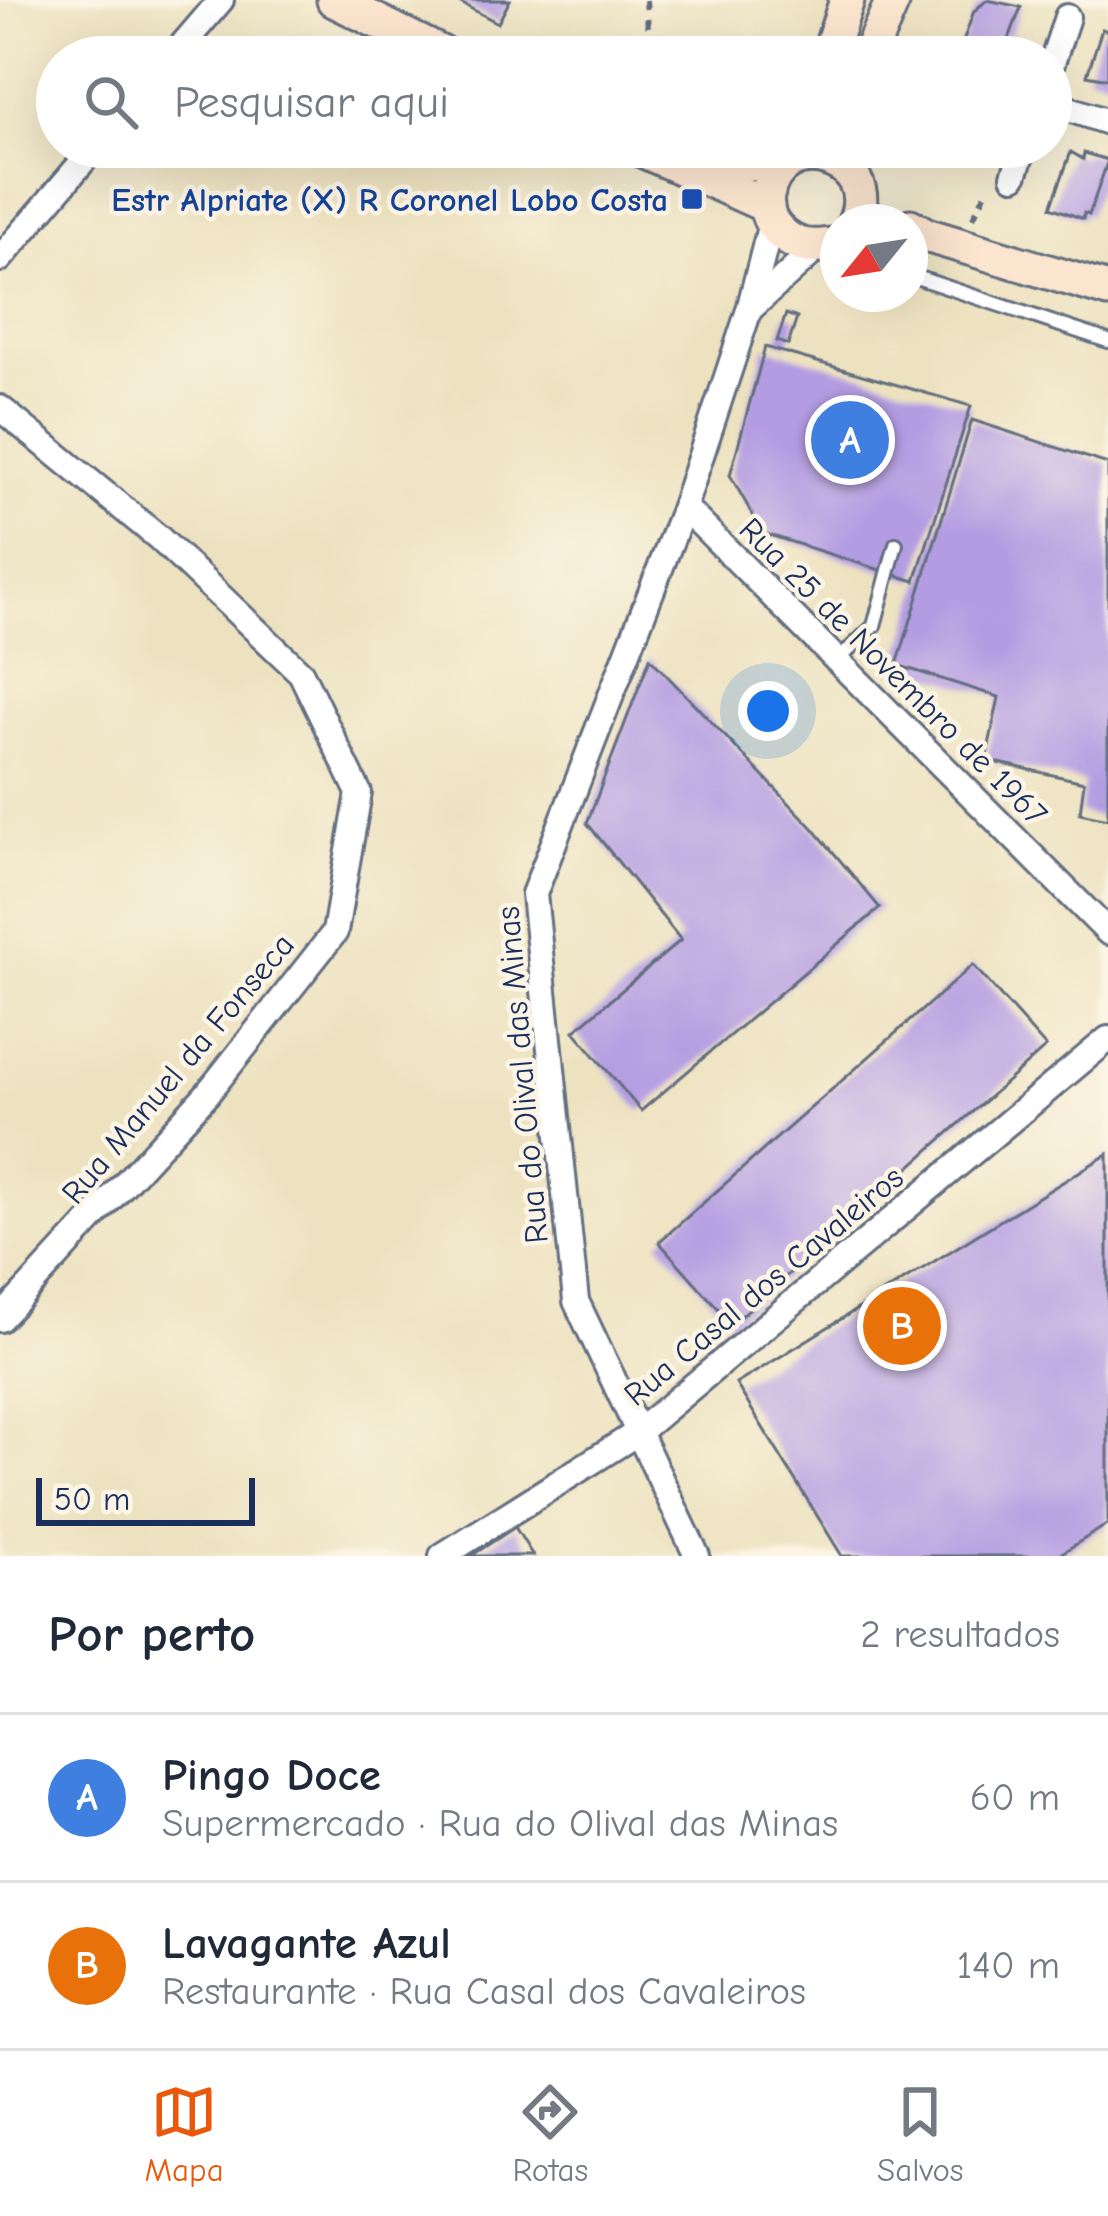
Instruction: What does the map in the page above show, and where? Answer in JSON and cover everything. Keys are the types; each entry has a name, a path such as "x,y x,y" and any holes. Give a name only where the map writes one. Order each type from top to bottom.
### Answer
{"street":[{"path":"190,36 220,0"},
{"path":"835,36 847,0"},
{"path":"877,36 893,0"},
{"path":"354,5 411,36"},
{"path":"1061,36 1067,17"},
{"path":"1072,110 1108,122"},
{"path":"0,259 77,168"},
{"path":"678,168 769,214 790,243 820,226"},
{"path":"769,214 768,191 786,168"},
{"path":"834,168 840,204"},
{"path":"1014,176 1017,168"},
{"name":"Rua do Olival das Minas","path":"697,1556 576,1301 534,894 684,507 749,310 769,214"},
{"path":"928,235 1108,290"},
{"name":"Rua do Olival das Minas","path":"749,310 820,236"},
{"name":"Rua Manuel da Fonseca","path":"0,408 159,538 301,673 359,794 335,932 207,1094 0,1319"},
{"name":"Rua 25 de Novembro de 1967","path":"684,507 1108,932"},
{"name":"Rua Casal dos Cavaleiros","path":"442,1556 637,1433 1108,1039"}],"lane":[{"path":"928,281 1108,340"},
{"path":"837,661 874,626 896,544"}],"path":[{"path":"646,0 649,36"},
{"path":"960,246 989,185 1014,176"}],"building":[{"path":"455,0 510,0 498,23"},
{"path":"987,0 1021,7 1010,36 965,36 974,11"},
{"path":"1102,29 1108,31 1108,79 1087,75"},
{"path":"1072,153 1083,159 1084,153 1108,160 1089,215 1084,213 1083,219 1051,207 1065,168 1072,168"},
{"path":"786,314 797,318 788,345 777,341"},
{"path":"765,347 971,406 915,581 763,533 730,475"},
{"path":"972,420 1108,464 1108,819 1080,813 1084,782 986,760 999,697 897,665"},
{"path":"650,658 813,828 880,908 641,1111 574,1031 681,940 587,823"},
{"path":"973,965 1046,1047 732,1324 659,1242"},
{"path":"1108,1154 1108,1524 1057,1556 842,1556 736,1384"},
{"path":"515,1527 533,1556 471,1556"}],"place":[{"name":"Estr Alpriate (X) R Coronel Lobo Costa","path":"692,199"},
{"name":"Pingo Doce","path":"850,440"},
{"name":"Lavagante Azul","path":"902,1326"}]}
